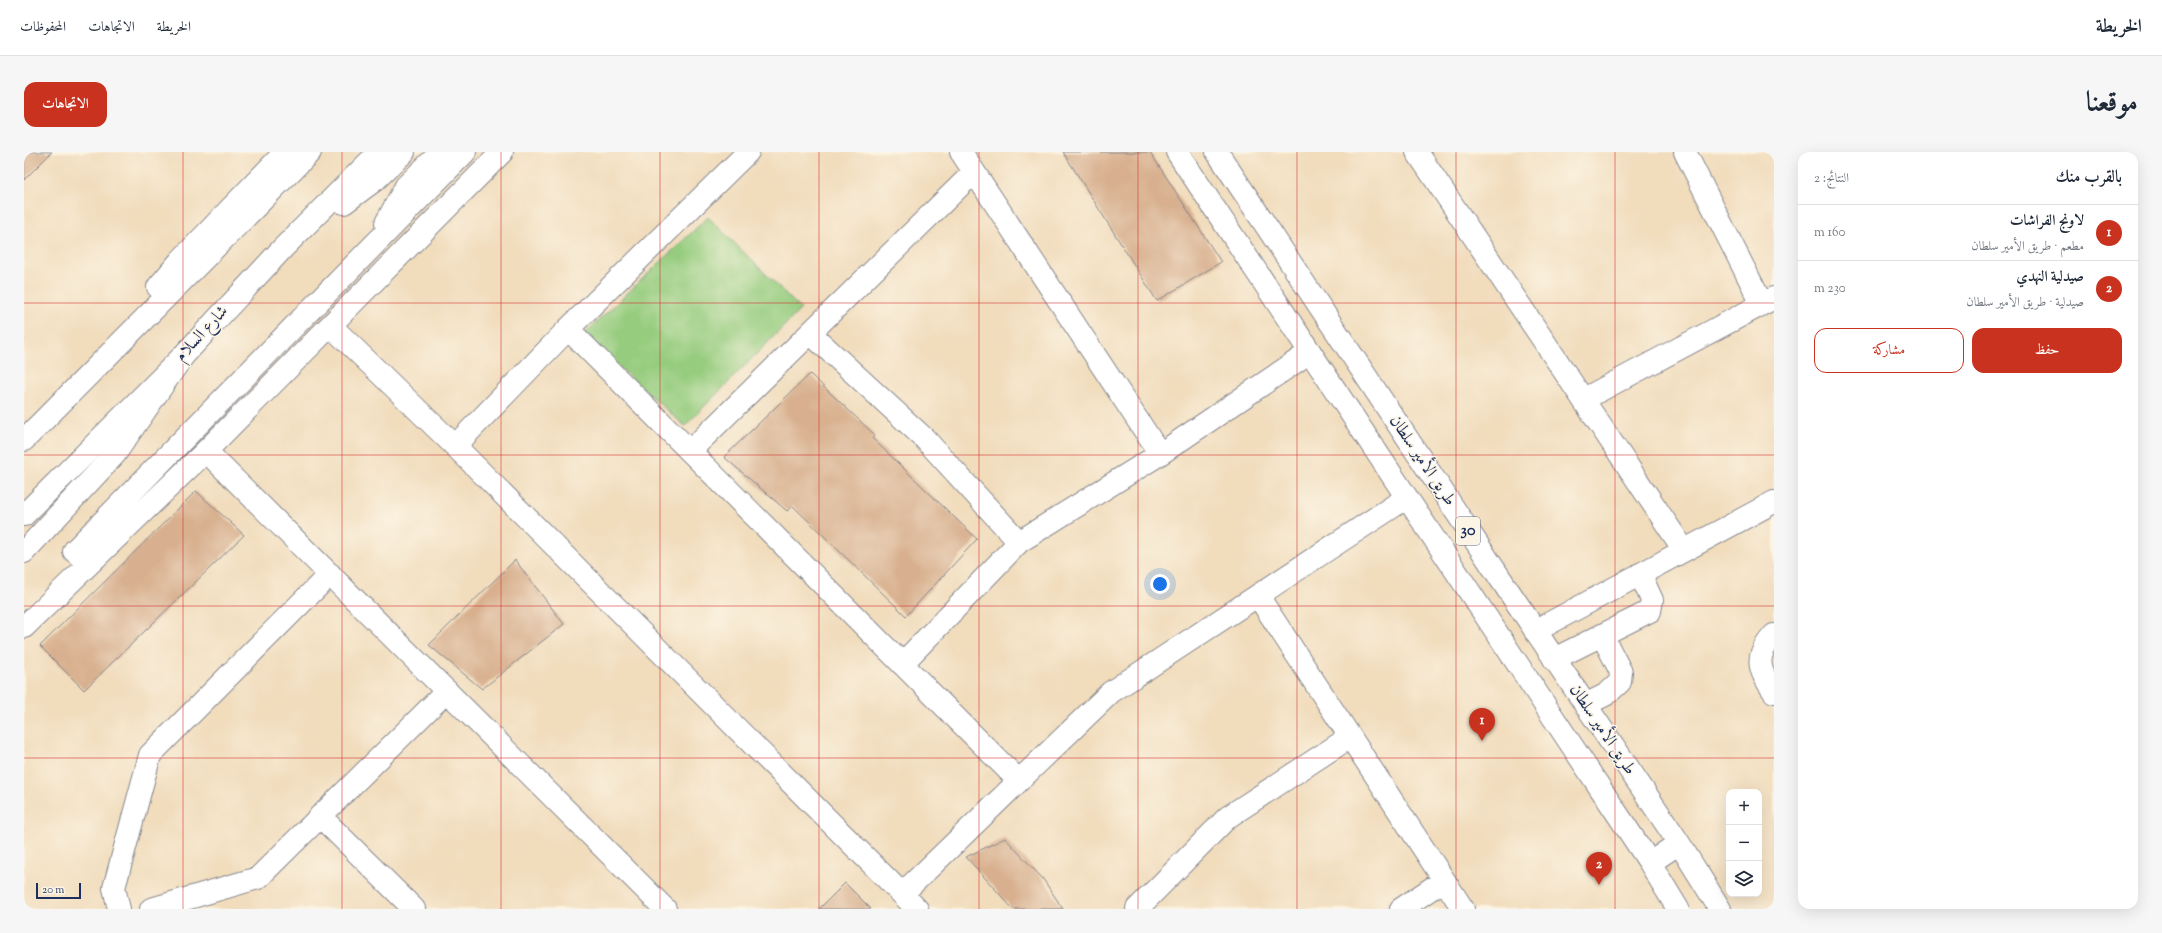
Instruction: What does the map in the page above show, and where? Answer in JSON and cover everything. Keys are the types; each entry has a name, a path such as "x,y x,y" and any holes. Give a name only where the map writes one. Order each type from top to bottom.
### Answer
{"main road":[{"path":"78,385 180,261 285,152"},
{"path":"24,440 310,152"},
{"name":"شارع السلام","path":"24,515 183,356 282,249 379,152"},
{"path":"282,249 376,180 404,152"},
{"path":"374,245 406,186 441,152"},
{"path":"89,564 74,551 465,152"},
{"path":"24,627 206,451 502,152"},
{"path":"455,446 568,330 748,152"},
{"path":"961,152 1160,454"},
{"name":"طريق الأمير سلطان","path":"1177,152 1650,863 1678,909"},
{"name":"طريق الأمير سلطان","path":"1217,152 1535,631 1679,843 1720,909"},
{"path":"1417,152 1684,550"},
{"path":"1584,399 1768,301 1685,152"},
{"path":"690,451 974,172"},
{"path":"331,326 455,446 918,909"},
{"path":"568,330 1019,780"},
{"path":"810,333 924,438 1019,542"},
{"path":"902,664 1019,542 1160,454 1310,352"},
{"path":"24,552 115,454 183,356"},
{"path":"206,451 665,909"},
{"path":"902,894 1111,692 1406,498"},
{"path":"1535,631 1774,502"},
{"path":"119,909 114,888 150,755 330,574"},
{"path":"1554,659 1650,611 1652,600 1640,574"},
{"path":"1258,596 1463,909"},
{"path":"1585,705 1607,694 1620,682 1621,672 1602,634"},
{"path":"1774,635 1761,653 1760,664 1764,677 1774,692"},
{"path":"151,909 258,878 447,691"},
{"path":"1137,909 1228,817 1350,737"},
{"path":"320,816 414,909"},
{"path":"1650,863 1679,843"},
{"path":"1401,909 1444,880"}],"green space":[{"path":"708,217 801,309 685,426 583,335"}],"building":[{"path":"24,152 52,152 24,180"},
{"path":"1063,152 1150,152 1221,262 1157,301"},
{"path":"810,374 875,435 872,438 977,539 906,616 793,506 787,511 724,457"},
{"path":"196,491 244,535 84,690 40,646"},
{"path":"515,560 564,624 482,689 429,645"},
{"path":"1005,838 1043,879 1063,909 1013,909 966,857"},
{"path":"845,883 871,909 819,909"}],"place":[{"name":"لاونج الفراشات","path":"1482,741"},
{"name":"صيدلية النهدي","path":"1599,885"}]}
